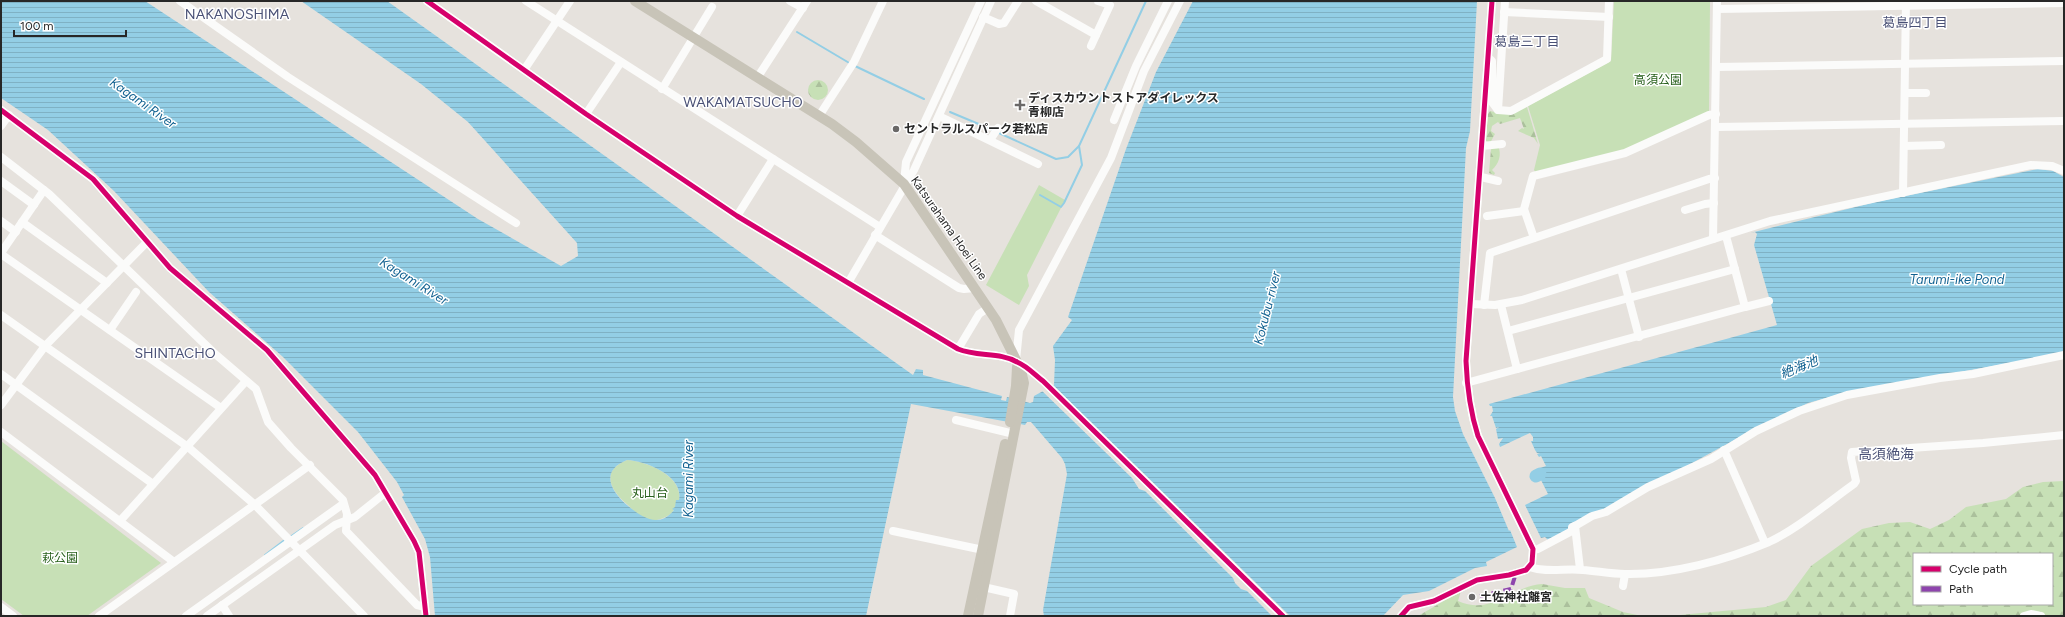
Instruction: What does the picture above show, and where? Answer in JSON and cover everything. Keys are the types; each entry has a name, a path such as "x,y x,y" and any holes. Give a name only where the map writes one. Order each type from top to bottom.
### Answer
{"main road":[{"name":"Katsurahama Hoei Line","path":"637,2 819,116 856,142 904,184 988,308 1016,361"},
{"path":"978,616 979,586 1018,398 1016,361"},
{"path":"968,616 979,586"}],"street":[{"path":"180,1 288,77 516,223"},
{"path":"427,1 586,114 737,216 958,349 975,354 1016,361 1043,381 1283,616"},
{"path":"526,1 880,227"},
{"path":"524,70 570,1"},
{"path":"757,78 805,5 790,1"},
{"path":"819,116 853,64 883,1"},
{"path":"904,184 906,162 981,1"},
{"path":"848,283 904,184 914,170 991,1"},
{"path":"983,17 998,24 1002,24 1018,1"},
{"path":"1036,1 1096,35"},
{"path":"1091,46 1110,5 1098,1"},
{"path":"1114,120 1136,66 1168,1"},
{"path":"1016,361 1019,330 1111,158 1144,71 1180,1"},
{"path":"1401,616 1409,607 1434,601 1477,580 1509,575 1529,567 1532,563 1533,549 1478,436 1472,417 1466,383 1492,1"},
{"path":"1498,110 1505,1"},
{"path":"1488,57 1492,61 1492,102 1498,110 1511,111 1607,59 1610,1"},
{"path":"1903,193 1906,3"},
{"path":"1713,240 1717,5 2064,3"},
{"path":"662,89 692,36 712,7"},
{"path":"1504,12 1609,16"},
{"path":"1716,67 2064,61"},
{"path":"586,114 620,62"},
{"path":"1905,93 1926,93"},
{"path":"1,110 93,179 170,268 267,350 375,475 419,552 426,616"},
{"path":"1534,238 1524,211 1533,176 1624,153 1709,115 1716,114"},
{"path":"1,126 8,115"},
{"path":"939,116 1038,164"},
{"path":"1716,127 2064,121"},
{"path":"990,140 998,128"},
{"path":"1482,146 1502,144"},
{"path":"1904,146 1940,145"},
{"path":"1,157 44,190 256,389 268,422 291,448 310,465 343,500 347,514 346,531 417,605 425,607"},
{"path":"737,216 773,159"},
{"path":"1471,304 1501,305 1522,300 1770,221 2031,165 2052,166 2064,170"},
{"path":"1481,177 1498,181"},
{"path":"1484,305 1490,253 1709,178 1715,178"},
{"path":"1,181 34,205"},
{"path":"44,190 1,254 221,408"},
{"path":"1685,210 1714,203"},
{"path":"1488,216 1524,211"},
{"path":"1,221 16,232"},
{"path":"22,222 107,283"},
{"path":"875,234 959,288 964,290 975,288"},
{"path":"1726,236 1745,307"},
{"path":"1,405 45,346 147,242"},
{"path":"1622,269 1639,337"},
{"path":"1508,332 1735,269"},
{"path":"110,330 136,292"},
{"path":"1466,383 1769,301"},
{"path":"1501,305 1517,369"},
{"path":"958,349 979,314 988,308"},
{"path":"1,315 188,447 255,505 364,616"},
{"path":"1538,549 1572,532 1572,528 1592,516 1606,512 1648,487 1711,459 1756,431 1799,411 1847,395 1940,378 1973,374 2064,355"},
{"path":"1,374 153,484"},
{"path":"120,521 246,381"},
{"path":"956,420 1012,429"},
{"path":"1,432 174,562"},
{"path":"1529,567 1542,571 1580,569 1625,574 1671,571 1724,558 1765,543 1795,526 1854,484 1856,481 1851,458 1852,452 1983,443 2064,435"},
{"path":"1724,450 1765,543"},
{"path":"99,616 310,465"},
{"path":"207,616 299,550 335,526 346,522 385,493"},
{"path":"186,616 343,504"},
{"path":"1575,526 1580,569"},
{"path":"893,531 986,550"},
{"path":"1623,586 1625,574"},
{"path":"979,586 1014,594 1010,616"},
{"path":"222,605 229,616"},
{"path":"1,607 13,616"},
{"path":"2024,616 2031,614 2041,616"}],"green space":[{"name":"高須公園","path":"1614,1 1710,1 1709,113 1622,151 1536,173 1534,170 1540,145 1528,106 1611,61"},
{"path":"818,80 825,83 828,90 825,97 818,100 811,97 808,90 811,83"},
{"path":"1527,107 1538,144 1534,138 1518,131 1522,128 1524,129 1520,118 1500,124 1498,122 1492,126 1491,131 1495,134 1490,143 1486,141 1487,115 1490,111 1503,114"},
{"path":"1494,146 1498,146 1500,156 1498,162 1492,170 1495,173 1494,175 1489,173 1491,149"},
{"path":"1039,185 1065,200 1027,275 1029,286 1019,305 986,285"},
{"name":"萩公園","path":"1,441 161,563 87,616 24,616 1,599"},
{"name":"丸山台","path":"627,460 644,463 653,467 670,477 676,484 679,492 679,501 676,500 675,508 671,514 659,519 646,519 635,513 617,495 613,488 610,476 618,465"},
{"path":"2064,481 2064,616 1669,616 1766,607 1786,600 1811,566 1862,529 1889,523 1910,522 1930,529 1949,520 1966,507 2006,499 2023,487 2043,482"},
{"path":"1542,584 1565,588 1585,588 1589,598 1623,612 1642,616 1418,616 1461,591 1458,601 1470,605 1482,605 1492,603 1531,586"}],"water":[{"path":"1,1 145,1 478,219 561,266 578,256 577,243 468,122 421,84 301,1 387,1 913,375 916,369 923,370 923,375 1002,396 1001,400 1006,401 1007,397 1030,403 1033,402 1034,396 1054,385 1055,360 1053,346 1072,320 1068,317 1126,149 1156,72 1193,1 1477,1 1470,131 1466,148 1453,397 1455,411 1463,434 1495,498 1517,547 1486,562 1487,566 1475,568 1429,591 1403,595 1383,616 1044,616 1043,610 1067,474 1062,458 1031,422 1027,422 1025,425 911,404 866,616 435,616 430,557 425,539 402,497 404,495 397,482 358,432 283,357 209,292 114,191 48,130 1,98","holes":["627,460 644,463 662,471 676,484 679,491 679,500 676,500 675,507 672,509 674,510 668,516 656,520 638,514 621,499 612,487 610,481 613,470 619,464"]},
{"name":"Tarumi-ike Pond","path":"2038,169 2053,171 2064,177 2064,353 1844,393 1808,403 1760,426 1549,541 1545,537 1541,538 1525,505 1548,494 1541,480 1544,476 1540,468 1546,466 1541,456 1539,457 1537,454 1540,453 1537,453 1531,441 1533,441 1533,437 1530,433 1500,447 1499,444 1503,438 1498,439 1496,429 1499,427 1496,428 1492,416 1490,416 1493,411 1492,406 1489,404 1777,325 1754,245 1757,234 1755,232 1750,233 1876,202"}],"pier":[{"path":"1051,383 1290,616 1272,616 1247,591 1241,589 1235,583 1233,578 1145,491 1139,489 1132,478 1040,389"}],"waterway":[{"path":"999,133 1056,159 1068,157 1079,146 1146,1"},
{"path":"797,32 851,64"},
{"path":"855,66 924,99"},
{"path":"950,112 993,130"},
{"path":"1040,195 1061,207 1082,165 1079,146"},
{"name":"絶海池","path":"1536,476 1540,474"},
{"path":"290,537 303,528"},
{"path":"265,555 286,539"}],"marked path":[{"path":"1480,596 1511,589 1516,573"}],"cycle path":[{"path":"427,1 586,114 737,216 958,349 973,353 1003,357 1028,368 1283,616"},
{"path":"1401,616 1409,607 1434,601 1477,580 1509,575 1526,570 1532,563 1533,549 1478,436 1471,408 1466,371 1492,1"},
{"path":"1,110 93,179 170,268 267,350 375,475 419,552 426,616"}],"place":[{"name":"ディスカウントストアダイレックス 青柳店","path":"1020,105"},
{"name":"セントラルスパーク若松店","path":"896,129"},
{"name":"土佐神社離宮","path":"1472,597"}],"district":[{"name":"NAKANOSHIMA","path":"237,14"},
{"name":"葛島四丁目","path":"1915,22"},
{"name":"葛島三丁目","path":"1527,41"},
{"name":"WAKAMATSUCHO","path":"743,102"},
{"name":"SHINTACHO","path":"175,353"},
{"name":"高須絶海","path":"1886,454"}],"water label":[{"name":"Kagami River","path":"143,103"},
{"name":"Kagami River","path":"414,281"},
{"name":"Kokubu-river","path":"1267,308"},
{"name":"Kagami River","path":"688,479"}]}
